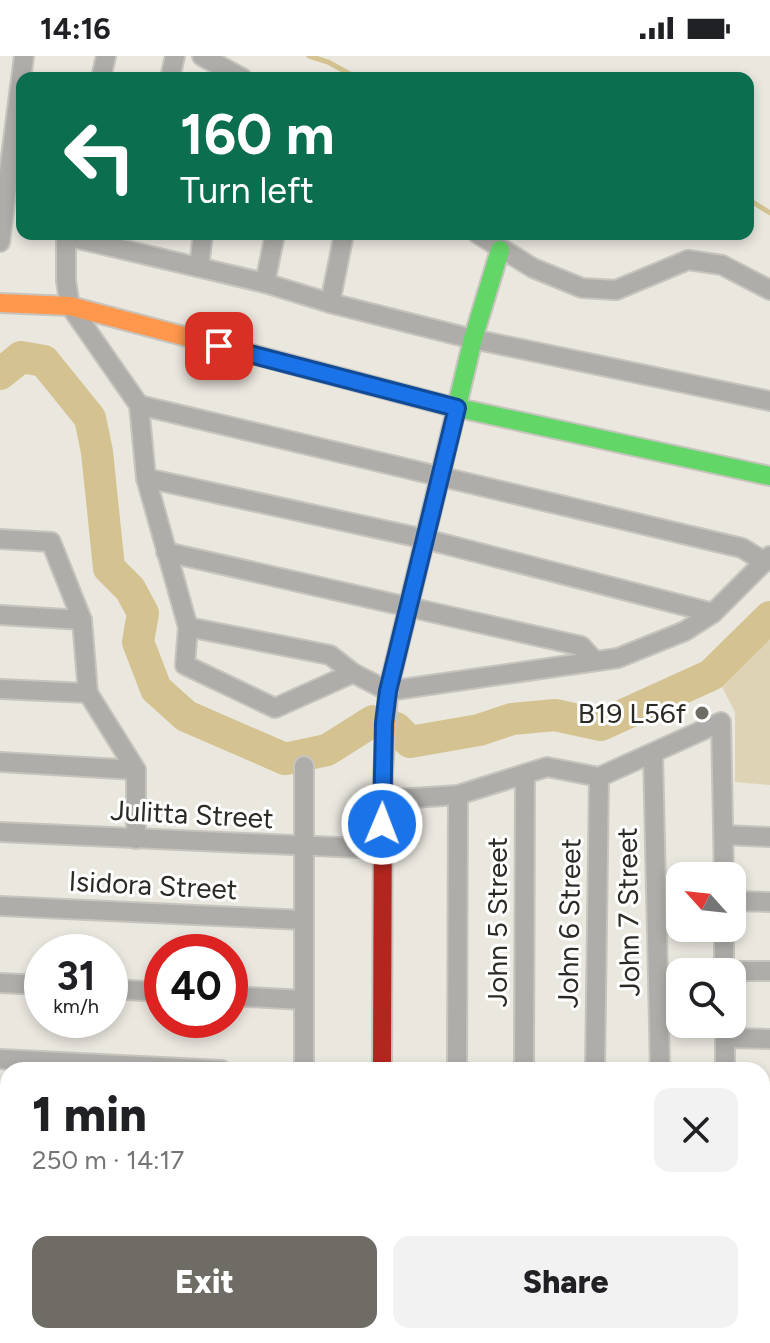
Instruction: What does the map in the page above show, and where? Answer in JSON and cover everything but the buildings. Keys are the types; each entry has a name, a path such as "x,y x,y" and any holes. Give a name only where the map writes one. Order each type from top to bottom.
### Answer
{"street":[{"path":"202,56 227,72"},
{"path":"0,242 16,118"},
{"path":"66,240 66,281 70,306 139,405 146,478 188,627 185,665 275,708 353,673"},
{"path":"108,240 133,243 199,267 473,339 770,401"},
{"path":"199,267 202,240"},
{"path":"265,283 274,240"},
{"path":"330,303 343,240"},
{"path":"486,240 533,268 582,288 616,290 688,260 722,265 770,290"},
{"path":"382,1062 382,800 388,691 473,339 500,250"},
{"path":"0,303 70,306 457,408 770,476"},
{"path":"139,405 441,474 742,548 768,559 713,613 685,631 618,658 388,691 353,673 330,655 188,627"},
{"path":"146,478 425,539 713,613"},
{"path":"0,539 51,542 82,620 88,693 136,770 136,839"},
{"path":"166,552 581,646 595,661"},
{"path":"0,615 82,620"},
{"path":"0,689 88,693"},
{"path":"382,800 458,795 547,767 599,777 721,722 724,862"},
{"name":"John 7 Street","path":"653,753 660,1062"},
{"path":"0,762 136,770"},
{"path":"304,766 304,1062"},
{"name":"John 5 Street","path":"524,1062 525,774"},
{"name":"John 6 Street","path":"595,1062 599,777"},
{"path":"457,1062 458,795"},
{"name":"Julitta Street","path":"0,832 382,849"},
{"path":"724,835 770,837"},
{"path":"746,901 770,902"},
{"name":"Isidora Street","path":"0,906 304,920"},
{"path":"746,972 770,971"},
{"path":"0,983 24,984"},
{"path":"248,997 304,1000"},
{"path":"746,1035 770,1039"},
{"path":"725,1038 725,1062"},
{"path":"0,1059 60,1062"}],"shaded area":[{"path":"770,640 770,785 735,782 735,712 720,683 736,664"}],"waterway":[{"path":"309,56 346,72"},
{"path":"754,203 770,213"},
{"path":"0,374 21,357 44,361 90,418 97,452 109,568 130,589 143,613 138,642 156,689 186,716 285,759 327,750 373,721 396,728 410,742 479,730 512,719 555,715 601,725 711,675 770,617"}],"traffic: fast":[{"path":"451,431 473,339 500,250"},
{"path":"445,405 770,476"}],"traffic: slow":[{"path":"0,303 70,306 445,405"},
{"path":"383,774 388,691 451,431"}],"traffic: jam":[{"path":"382,1062 383,774"}],"place":[{"name":"B19 L56f","path":"702,713"}],"route":[{"path":"219,346 457,408 388,691 384,723 382,824"}]}
